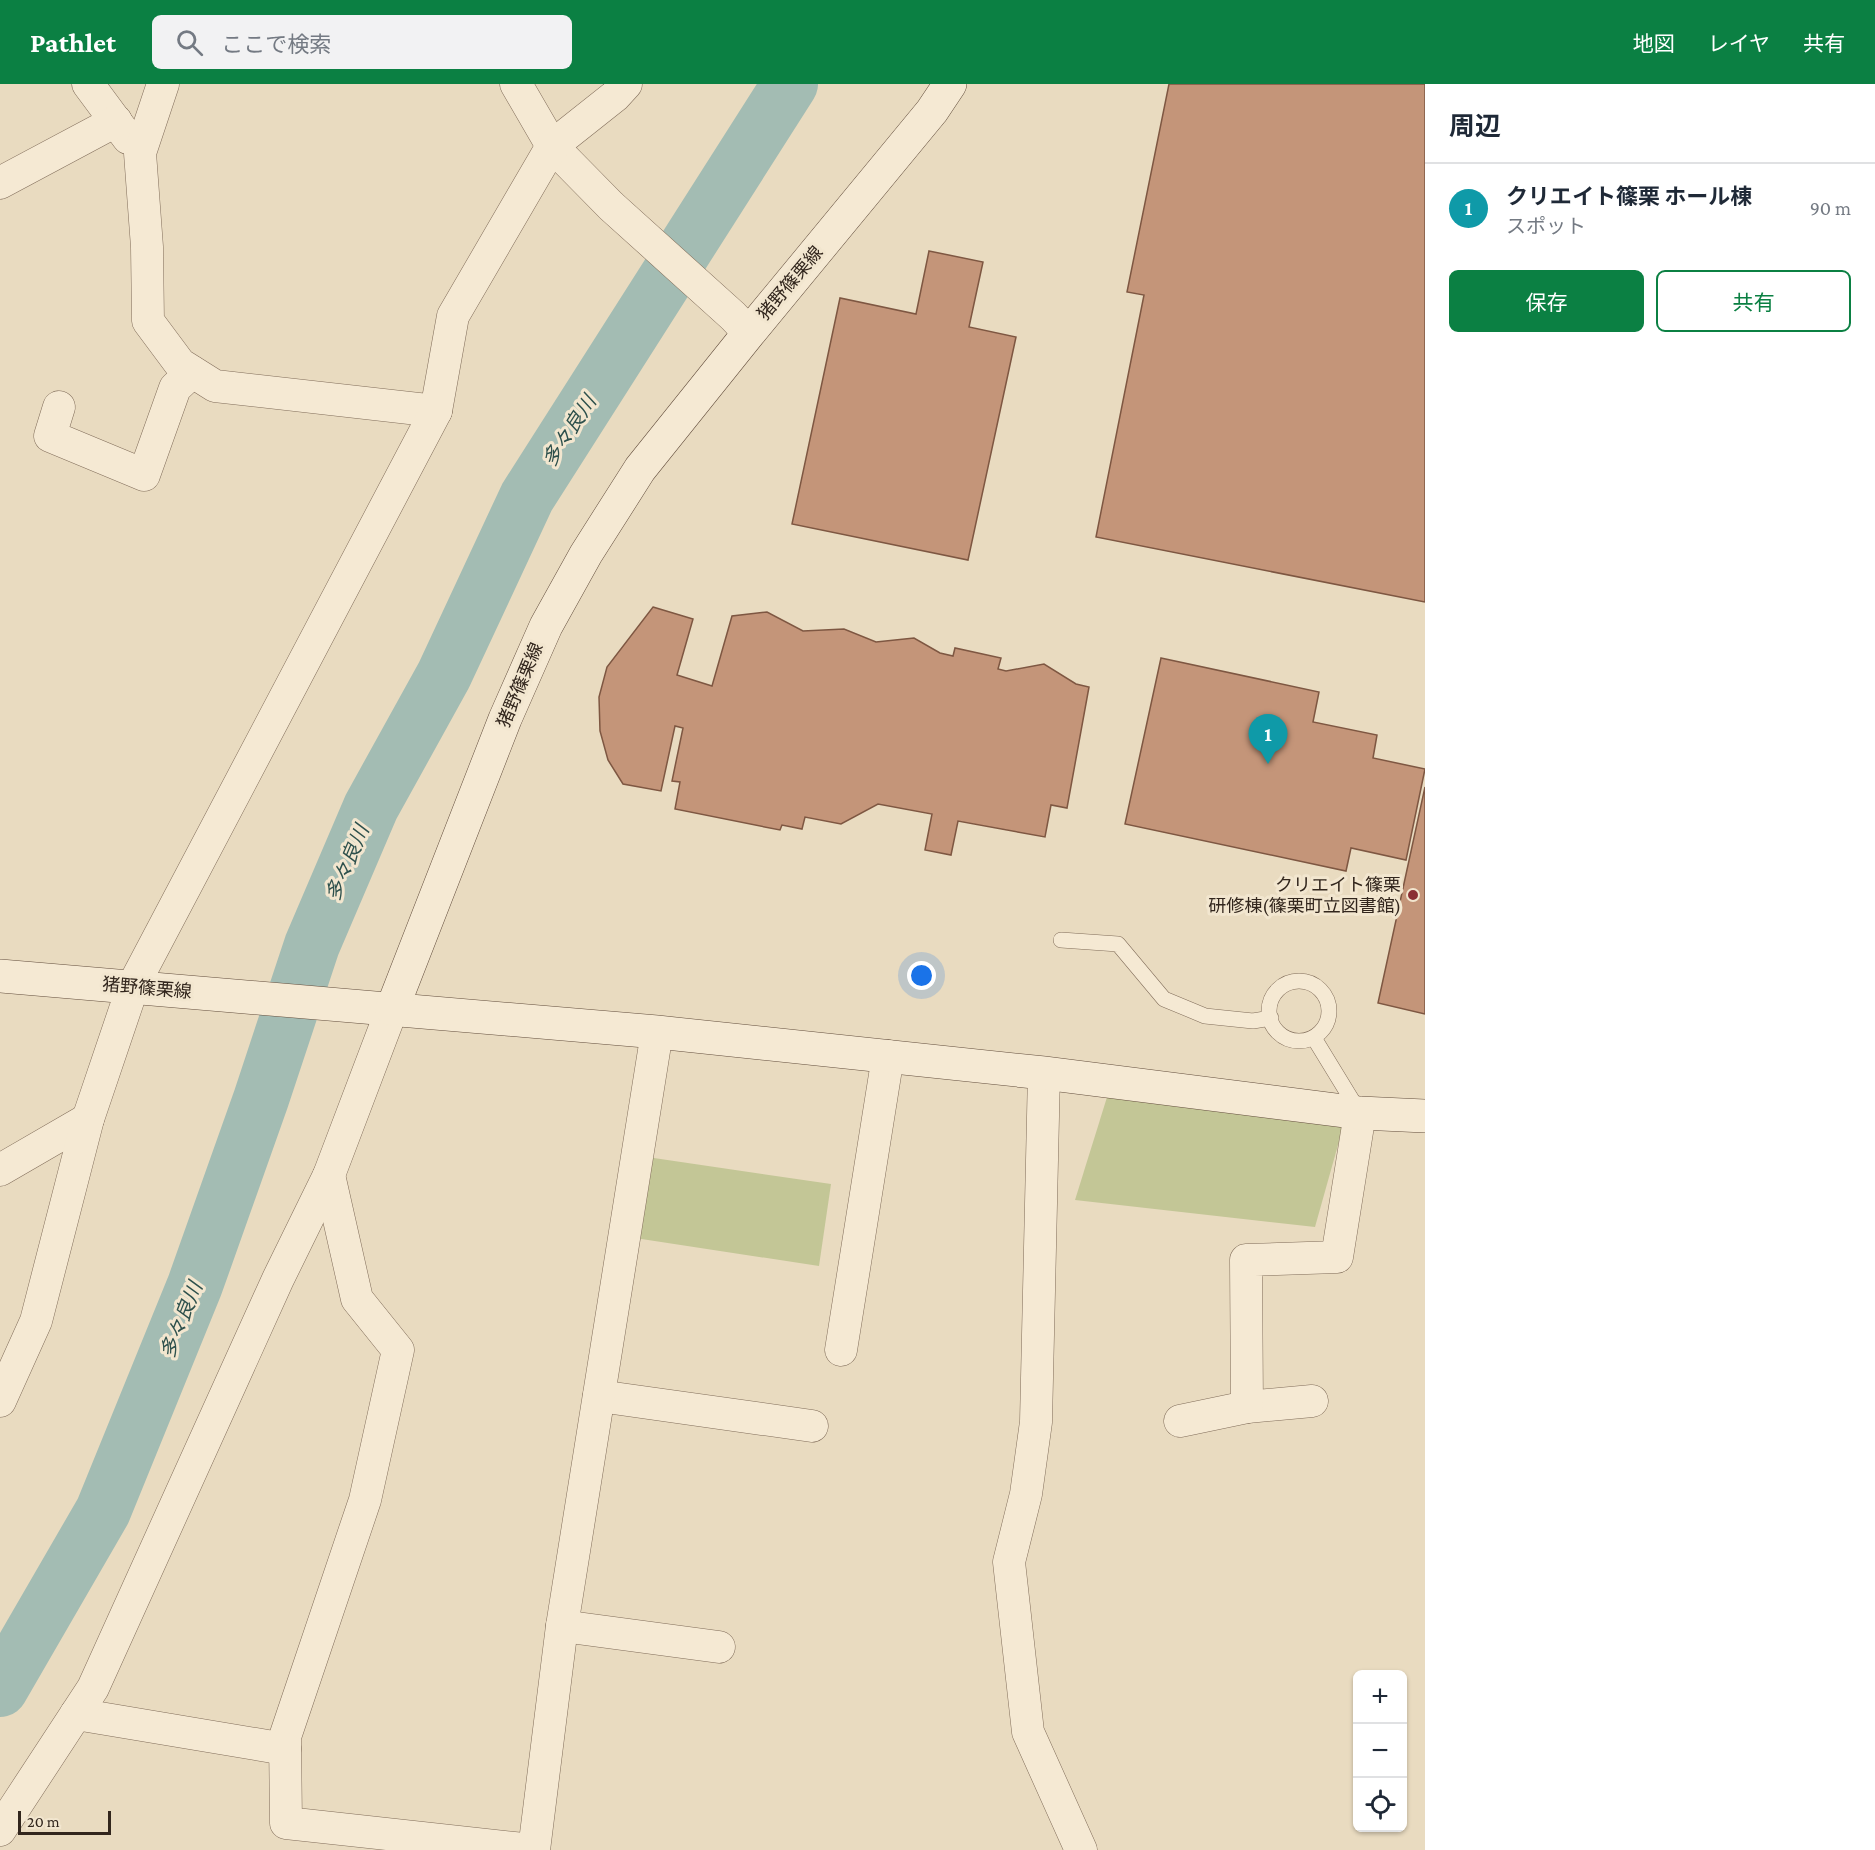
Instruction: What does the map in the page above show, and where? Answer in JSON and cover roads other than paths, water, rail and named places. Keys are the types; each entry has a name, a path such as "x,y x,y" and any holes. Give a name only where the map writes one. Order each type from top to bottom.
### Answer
{"main road":[{"name":"猪野篠栗線","path":"0,975 382,1008 546,626 586,554 640,469 741,325 932,111 950,84"},
{"path":"382,1008 657,1032 1044,1073 1360,1113 1425,1116"}],"street":[{"path":"88,84 140,153"},
{"path":"163,84 140,153 147,247 148,321 180,364 215,386 436,411"},
{"path":"516,84 552,146 611,206 741,325"},
{"path":"0,1401 36,1321 88,1119 140,987 436,411 453,316 552,146 615,96 626,84"},
{"path":"0,183 116,121"},
{"path":"59,407 50,436 144,475 175,388 192,372"},
{"path":"0,1830 93,1688 278,1279 329,1174 382,1008"},
{"path":"329,1174 357,1299 398,1350 365,1500 285,1737 287,1837 533,1850 562,1626 657,1032"},
{"path":"841,1350 888,1056"},
{"path":"1044,1073 1036,1422 1026,1494 1009,1562 1028,1732 1081,1850"},
{"path":"1247,1407 1246,1260 1337,1257 1360,1113"},
{"path":"0,1170 88,1119"},
{"path":"598,1396 812,1426"},
{"path":"1180,1421 1247,1407 1312,1401"},
{"path":"562,1626 719,1647"},
{"path":"76,1714 285,1749"}],"lane":[{"path":"1060,940 1118,944 1164,999 1205,1016 1253,1021 1271,1018"},
{"path":"1296,981 1307,982 1323,993 1328,1002 1327,1023 1314,1038 1296,1041 1287,1038 1274,1027 1271,1018 1270,1008 1278,990 1296,981"},
{"path":"1314,1038 1360,1113"}],"waterway":[{"name":"多々良川","path":"0,1689 103,1511 195,1285 261,1099 312,945 371,807 444,675 527,497 790,84"}],"place":[{"name":"クリエイト篠栗 ホール棟","path":"1268,764"},
{"name":"クリエイト篠栗 研修棟(篠栗町立図書館)","path":"1413,895"}]}
